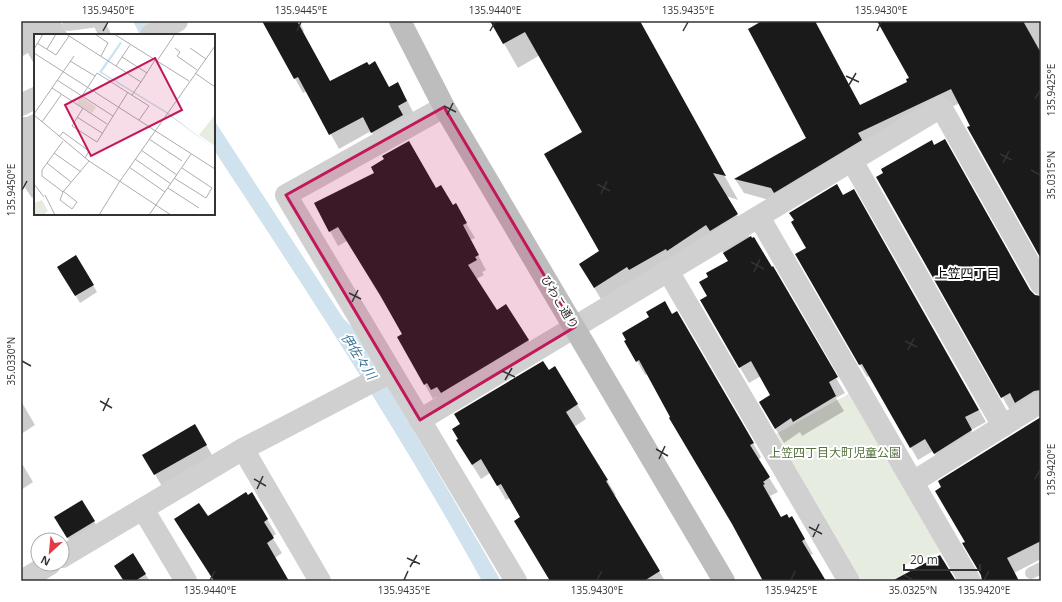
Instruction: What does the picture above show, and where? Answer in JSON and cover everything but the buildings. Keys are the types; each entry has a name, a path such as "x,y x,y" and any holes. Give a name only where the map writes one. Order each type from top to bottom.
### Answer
{"street":[{"name":"びわこ通り","path":"400,21 444,107 724,581"},
{"path":"21,105 34,98"},
{"path":"444,107 286,195 388,373 420,420 516,581"},
{"path":"420,420 941,107 1041,284"},
{"path":"852,160 1003,426"},
{"path":"759,216 970,581"},
{"path":"668,271 848,581"},
{"path":"70,552 243,449 362,388 388,373"},
{"path":"913,482 1041,402"},
{"path":"243,449 320,581"},
{"path":"143,509 186,581"},
{"path":"22,581 37,572"}],"lane":[{"path":"68,25 98,21 104,34"}],"highlighted area":[{"path":"444,107 575,327 420,420 286,195"}],"green space":[{"name":"上笠四丁目大町児童公園","path":"850,393 941,552 901,566 908,581 862,581 776,434"}],"water":[{"path":"133,21 152,21 158,34 140,34"},
{"name":"伊佐々川","path":"215,122 343,318 355,330 501,581 482,581 419,471 318,309 215,152"}],"district":[{"name":"上笠四丁目","path":"967,273"}]}
